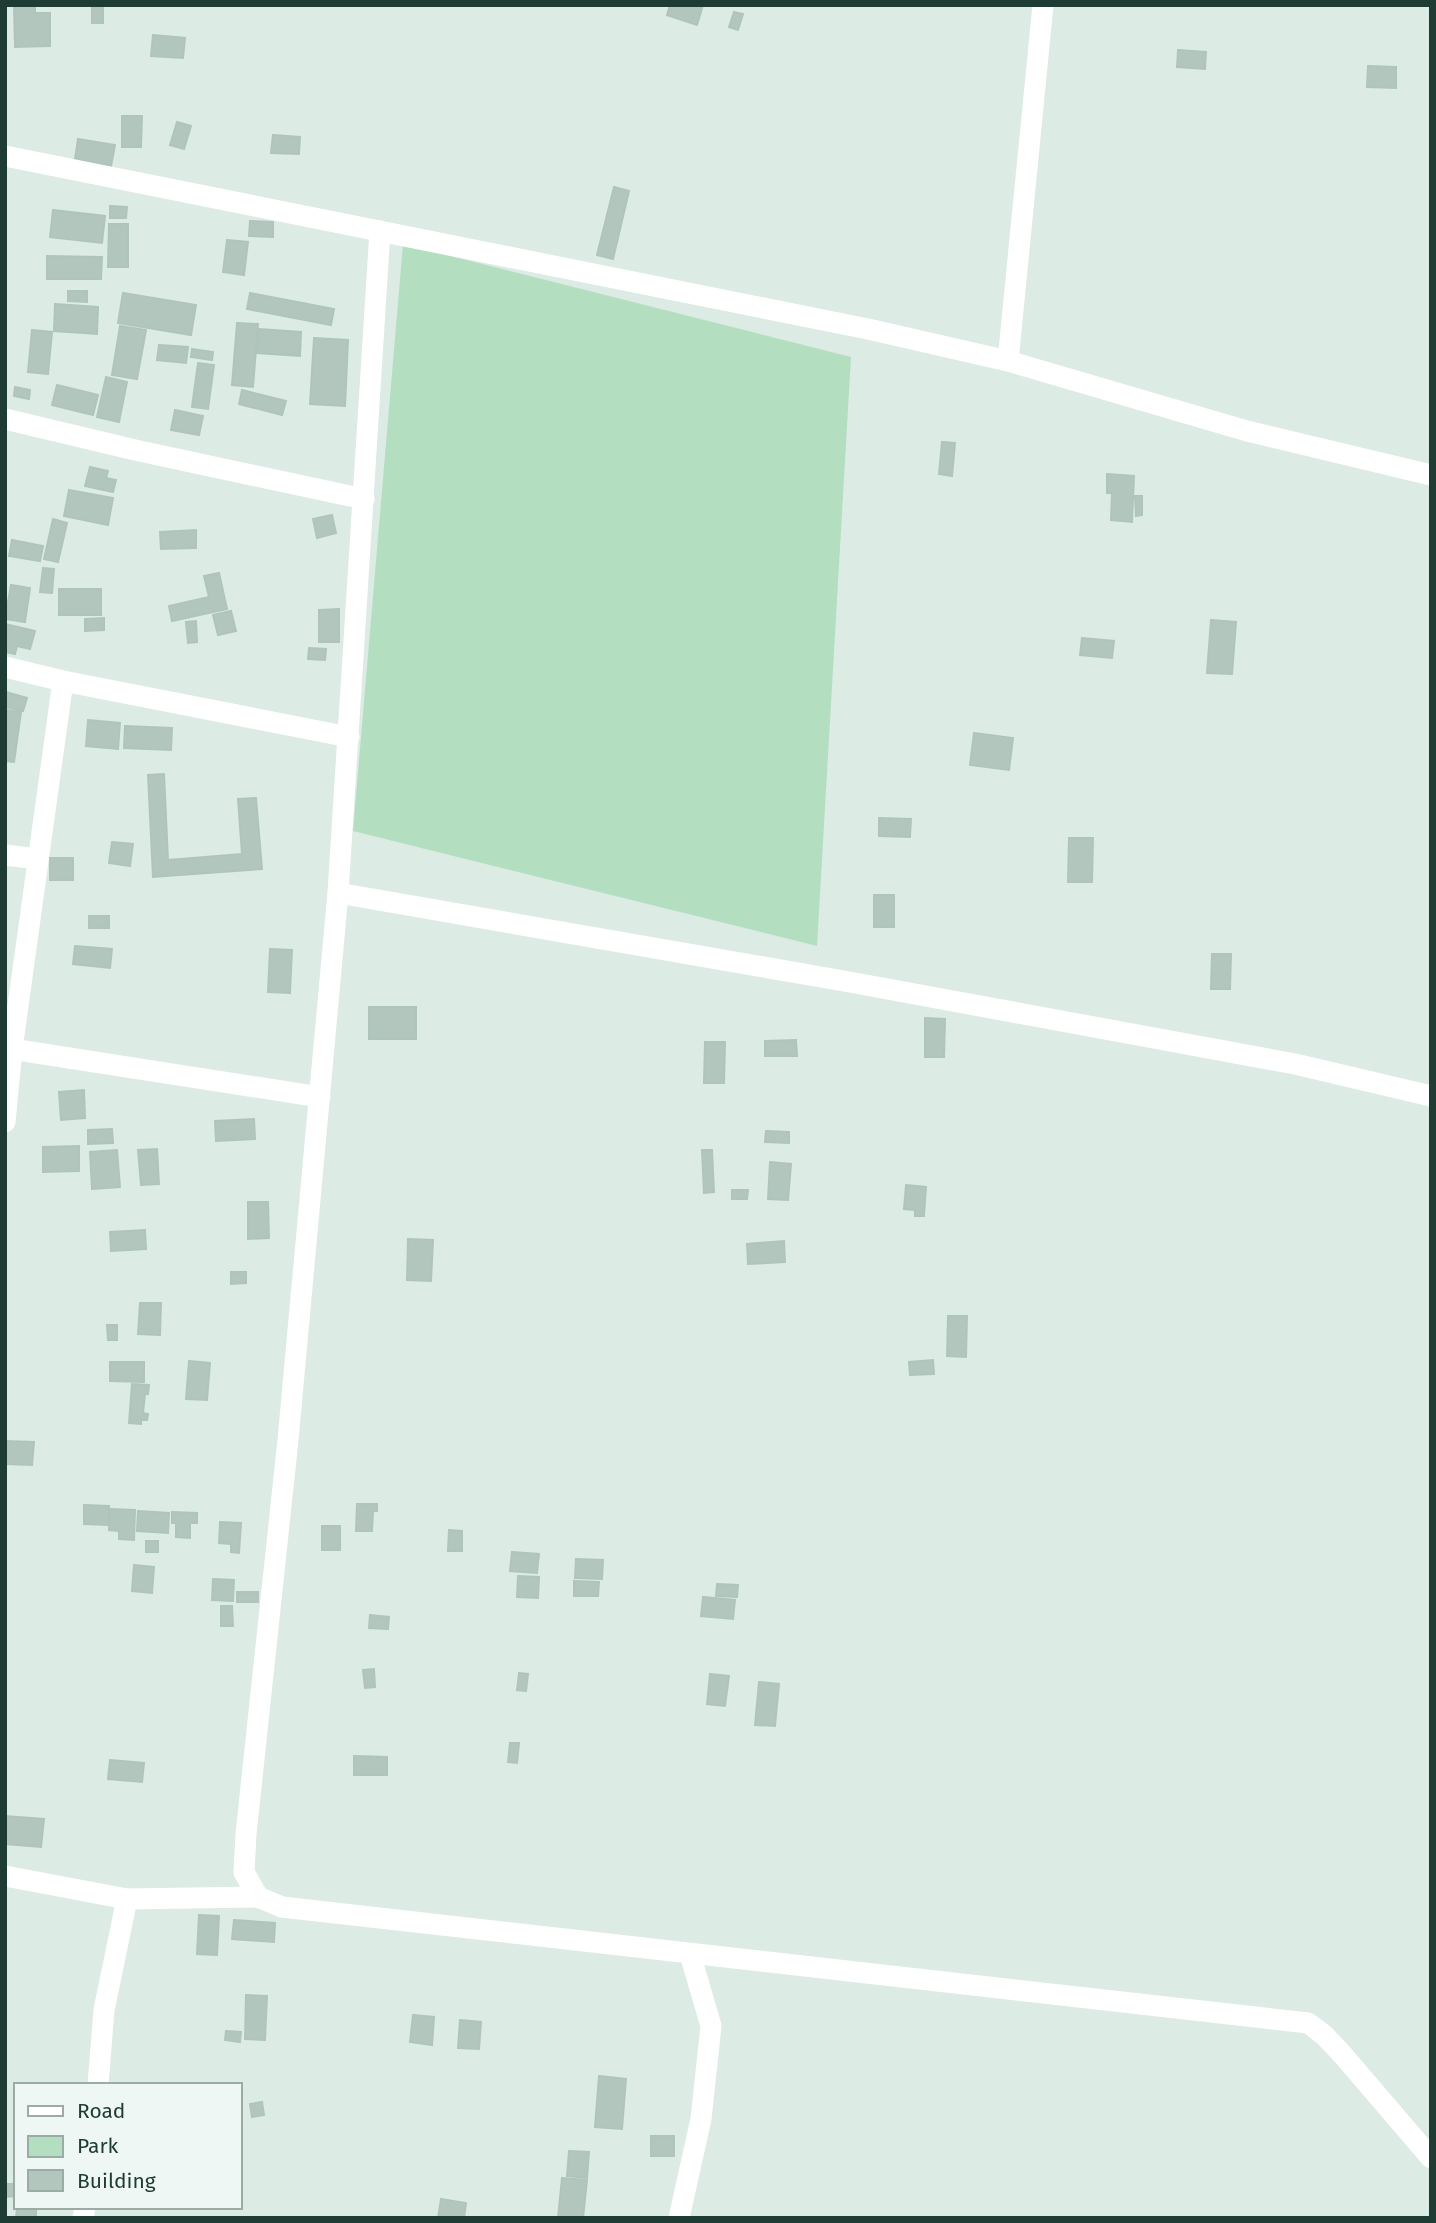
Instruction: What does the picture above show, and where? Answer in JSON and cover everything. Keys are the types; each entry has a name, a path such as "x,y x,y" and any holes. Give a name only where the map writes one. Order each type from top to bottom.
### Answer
{"street":[{"path":"1008,361 1043,5"},
{"path":"5,156 854,326 1008,361 1247,431 1431,475"},
{"path":"258,1897 244,1872 246,1834 289,1426 338,893 380,231"},
{"path":"5,419 363,499"},
{"path":"5,667 63,681 349,737"},
{"path":"5,1122 8,1048 63,681"},
{"path":"5,855 38,859"},
{"path":"338,893 1295,1064 1431,1096"},
{"path":"8,1048 320,1097"},
{"path":"5,1877 128,1899 258,1897 282,1907 1308,2023 1324,2035 1431,2158"},
{"path":"98,2083 104,2010 128,1899"},
{"path":"679,2218 701,2119 711,2026 690,1954"}],"green space":[{"path":"403,244 851,357 817,946 353,831"}],"building":[{"path":"35,5 35,13 50,13 50,46 15,47 14,6"},
{"path":"92,5 103,5 103,23 92,23"},
{"path":"670,5 703,5 697,25 667,15"},
{"path":"734,12 743,14 738,30 729,27"},
{"path":"153,35 185,38 183,58 151,56"},
{"path":"1178,50 1206,52 1205,69 1177,67"},
{"path":"1368,66 1396,67 1396,88 1367,87"},
{"path":"122,116 142,116 141,147 122,147"},
{"path":"177,122 191,126 184,149 170,145"},
{"path":"273,135 300,137 299,154 271,153"},
{"path":"78,139 115,145 111,166 75,159"},
{"path":"614,187 629,191 613,259 597,255"},
{"path":"110,206 127,207 126,218 110,218"},
{"path":"53,210 105,216 102,243 50,237"},
{"path":"250,221 273,222 273,237 249,236"},
{"path":"109,224 128,224 128,267 108,267"},
{"path":"227,240 248,242 244,275 223,272"},
{"path":"47,256 102,257 101,279 47,279"},
{"path":"68,291 87,291 87,302 68,301"},
{"path":"123,293 196,305 191,335 118,323"},
{"path":"250,293 334,309 331,325 247,309"},
{"path":"55,304 98,307 97,334 54,331"},
{"path":"237,323 258,324 253,387 232,385"},
{"path":"120,326 146,330 137,379 112,375"},
{"path":"259,329 301,332 300,356 257,353"},
{"path":"32,330 52,332 48,374 28,372"},
{"path":"314,338 348,340 345,406 310,404"},
{"path":"159,345 188,347 186,363 157,360"},
{"path":"192,349 213,352 212,360 191,357"},
{"path":"198,363 214,365 208,409 192,407"},
{"path":"106,377 127,382 119,422 97,417"},
{"path":"57,385 98,395 93,415 52,405"},
{"path":"15,387 30,390 29,399 14,396"},
{"path":"242,390 286,401 282,415 239,404"},
{"path":"175,410 203,416 199,435 171,430"},
{"path":"942,442 955,443 952,476 939,474"},
{"path":"90,467 108,471 106,478 116,480 113,492 85,486"},
{"path":"1107,474 1134,476 1132,522 1111,520 1112,493 1107,493"},
{"path":"69,490 113,498 108,525 64,516"},
{"path":"1135,496 1142,496 1142,515 1136,516"},
{"path":"332,515 336,533 317,538 313,519"},
{"path":"53,519 67,523 58,562 44,559"},
{"path":"196,530 196,548 161,549 160,532"},
{"path":"12,540 43,546 40,561 9,556"},
{"path":"43,568 54,569 52,593 40,592"},
{"path":"219,573 227,609 172,621 169,606 209,597 204,576"},
{"path":"11,585 30,588 25,622 5,619"},
{"path":"59,589 101,589 101,615 59,615"},
{"path":"339,609 339,642 319,642 319,610"},
{"path":"231,611 236,631 218,635 213,615"},
{"path":"104,618 104,630 85,631 85,619"},
{"path":"1211,620 1236,622 1232,674 1207,673"},
{"path":"196,621 197,642 188,643 186,622"},
{"path":"5,624 35,631 30,649 17,646 15,654 5,652"},
{"path":"1082,638 1114,641 1112,658 1080,655"},
{"path":"309,648 326,649 325,660 308,659"},
{"path":"6,692 27,698 23,711 5,707"},
{"path":"6,710 21,712 14,762 5,761"},
{"path":"88,720 120,723 118,749 86,746"},
{"path":"125,726 172,728 171,750 124,748"},
{"path":"974,733 1013,738 1009,770 970,765"},
{"path":"164,774 168,860 242,854 238,799 256,798 262,869 153,877 148,775"},
{"path":"879,818 911,819 910,837 879,836"},
{"path":"1069,838 1093,838 1092,882 1068,882"},
{"path":"112,842 133,844 130,866 109,863"},
{"path":"50,858 73,858 73,880 50,880"},
{"path":"874,895 894,895 894,927 874,927"},
{"path":"89,916 109,916 109,928 89,928"},
{"path":"75,946 112,949 110,968 73,964"},
{"path":"270,949 292,950 290,993 268,992"},
{"path":"1212,954 1231,954 1230,989 1211,989"},
{"path":"369,1007 416,1007 416,1039 369,1039"},
{"path":"925,1018 945,1019 944,1057 925,1057"},
{"path":"796,1040 797,1056 765,1056 765,1041"},
{"path":"705,1042 725,1042 724,1083 704,1083"},
{"path":"84,1090 85,1118 61,1120 59,1092"},
{"path":"254,1119 255,1139 216,1141 215,1121"},
{"path":"112,1129 113,1143 88,1144 88,1130"},
{"path":"766,1131 789,1132 789,1143 765,1142"},
{"path":"79,1146 79,1171 43,1172 43,1147"},
{"path":"157,1149 159,1184 141,1185 138,1150"},
{"path":"117,1150 120,1187 92,1189 90,1152"},
{"path":"702,1150 712,1150 714,1192 704,1193"},
{"path":"770,1162 791,1164 788,1200 768,1199"},
{"path":"906,1185 926,1187 924,1216 915,1216 915,1210 904,1209"},
{"path":"732,1190 748,1190 747,1199 732,1199"},
{"path":"248,1202 268,1202 269,1238 248,1239"},
{"path":"145,1230 146,1249 111,1251 110,1232"},
{"path":"408,1239 433,1240 431,1281 407,1280"},
{"path":"784,1241 785,1262 748,1264 747,1244"},
{"path":"231,1272 246,1272 246,1283 231,1284"},
{"path":"140,1303 161,1303 160,1335 138,1334"},
{"path":"948,1316 967,1316 966,1357 947,1356"},
{"path":"107,1325 117,1325 117,1340 108,1340"},
{"path":"933,1360 934,1374 910,1375 909,1362"},
{"path":"189,1361 210,1363 207,1400 186,1399"},
{"path":"110,1362 144,1362 144,1382 110,1381"},
{"path":"132,1384 149,1385 143,1413 148,1414 147,1420 141,1420 141,1424 129,1423"},
{"path":"5,1441 34,1442 32,1465 5,1464"},
{"path":"357,1504 377,1504 377,1511 373,1511 372,1531 356,1531"},
{"path":"84,1505 109,1506 108,1525 84,1524"},
{"path":"110,1509 135,1510 134,1540 119,1539 119,1531 109,1530"},
{"path":"138,1511 169,1513 168,1533 137,1531"},
{"path":"172,1512 197,1513 197,1523 190,1523 190,1538 176,1537 176,1523 172,1523"},
{"path":"220,1522 241,1523 239,1553 231,1552 231,1544 219,1543"},
{"path":"322,1526 340,1526 340,1550 322,1550"},
{"path":"449,1530 462,1531 462,1551 448,1551"},
{"path":"146,1541 158,1541 158,1552 146,1552"},
{"path":"512,1552 539,1554 537,1573 510,1571"},
{"path":"576,1559 603,1560 602,1579 575,1578"},
{"path":"134,1565 154,1567 152,1593 132,1591"},
{"path":"518,1576 539,1577 538,1598 517,1597"},
{"path":"213,1579 234,1580 233,1601 212,1600"},
{"path":"574,1581 599,1582 598,1596 574,1596"},
{"path":"717,1584 738,1585 737,1597 716,1596"},
{"path":"237,1592 258,1592 258,1602 237,1602"},
{"path":"703,1597 735,1600 733,1619 701,1616"},
{"path":"221,1606 232,1606 233,1626 221,1626"},
{"path":"370,1615 389,1617 388,1629 369,1628"},
{"path":"374,1669 375,1687 365,1688 363,1670"},
{"path":"519,1673 528,1674 526,1691 517,1690"},
{"path":"710,1674 729,1676 725,1706 707,1704"},
{"path":"759,1682 779,1684 775,1726 755,1725"},
{"path":"510,1743 519,1743 517,1763 508,1762"},
{"path":"354,1756 387,1757 387,1775 354,1775"},
{"path":"110,1760 144,1763 142,1782 108,1779"},
{"path":"5,1816 44,1819 41,1847 5,1844"},
{"path":"199,1915 219,1916 217,1955 197,1954"},
{"path":"234,1920 275,1923 274,1942 232,1939"},
{"path":"246,1995 267,1996 265,2040 245,2039"},
{"path":"413,2015 434,2017 432,2045 410,2042"},
{"path":"460,2020 481,2022 479,2049 458,2048"},
{"path":"226,2031 241,2032 240,2042 225,2040"},
{"path":"599,2076 626,2079 622,2129 595,2127"},
{"path":"262,2102 264,2115 252,2117 250,2104"},
{"path":"651,2136 674,2136 674,2156 651,2156"},
{"path":"569,2151 589,2152 587,2178 567,2176"},
{"path":"562,2178 587,2180 583,2218 558,2218"},
{"path":"5,2184 14,2184 14,2196 5,2197"},
{"path":"441,2199 466,2203 464,2218 438,2218"},
{"path":"17,2209 36,2210 36,2218 16,2218"}]}
